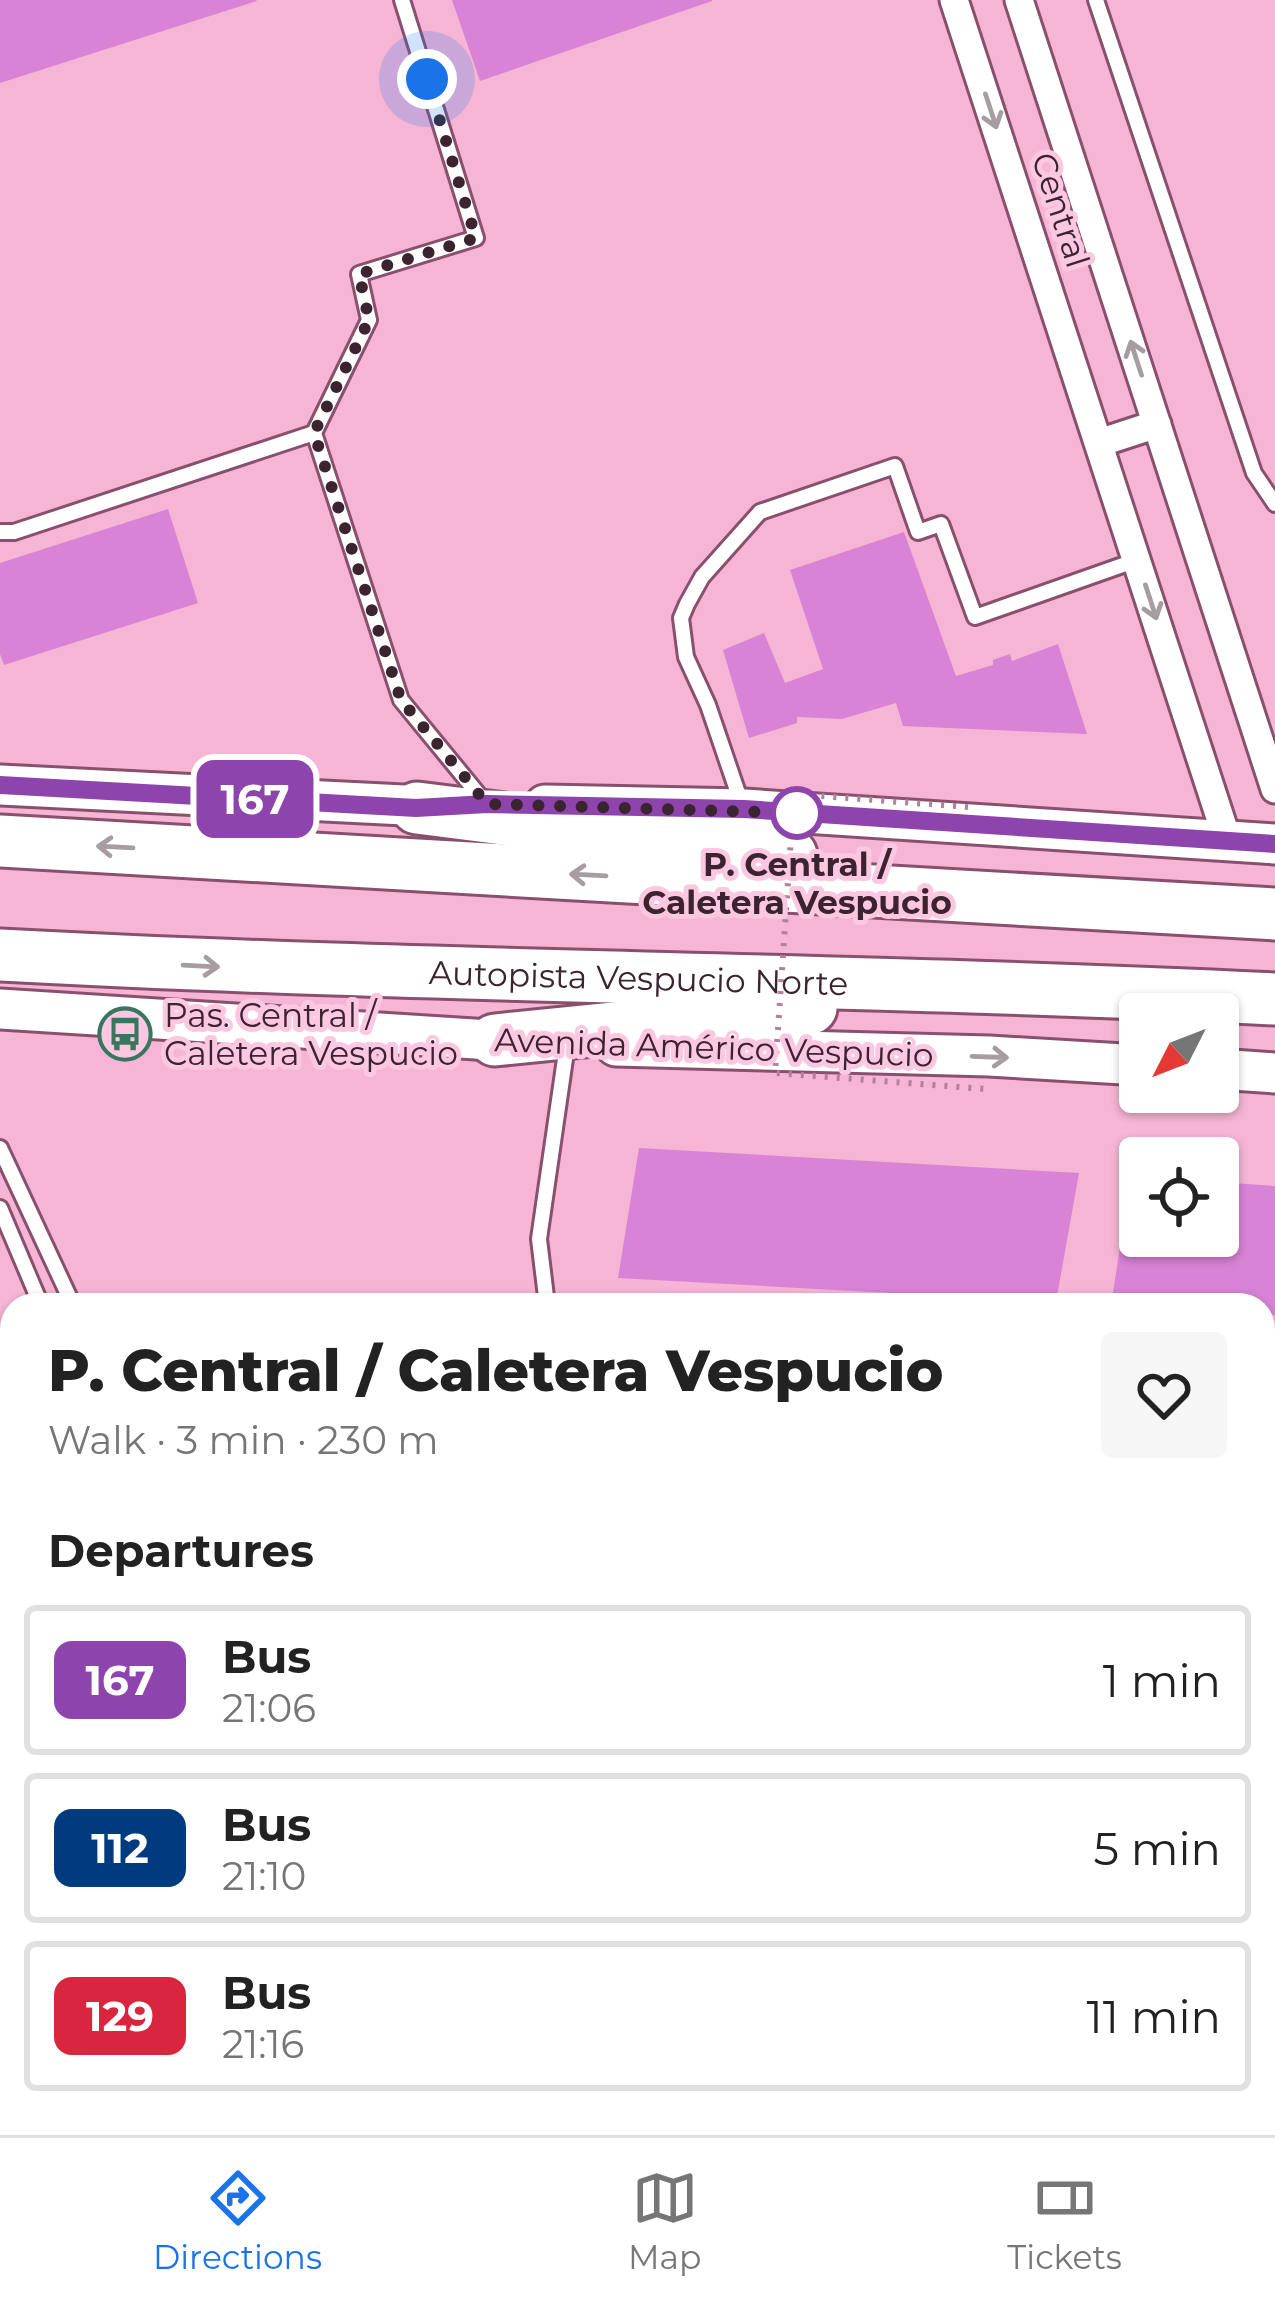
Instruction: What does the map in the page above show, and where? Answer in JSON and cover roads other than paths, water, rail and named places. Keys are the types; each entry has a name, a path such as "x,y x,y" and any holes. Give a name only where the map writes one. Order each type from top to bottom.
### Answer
{"highway":[{"path":"416,808 1263,914"},
{"path":"0,841 1263,914"},
{"name":"Autopista Vespucio Norte","path":"0,955 258,969 964,986 1275,999"},
{"path":"495,1040 788,1011 964,986"}],"main road":[{"path":"0,785 416,808 487,804 744,809 1275,844"},
{"name":"Avenida Américo Vespucio","path":"0,1009 567,1045 1119,1064"},
{"path":"1239,1071 1275,1072"}],"street":[{"name":"Central","path":"955,0 1228,842"},
{"name":"Central","path":"1019,0 1275,789"},
{"path":"1099,442 1157,424"}],"lane":[{"path":"402,0 476,238 359,274 369,320 314,433 401,700 487,804"},
{"path":"1096,0 1254,473 1275,504"},
{"path":"0,532 14,532 314,433"},
{"path":"744,809 686,657 682,618 702,577 760,512 895,466 918,532 941,524 975,617 1137,560"},
{"path":"546,1293 539,1239 567,1045"},
{"path":"0,1148 67,1293"},
{"path":"0,1208 35,1293"}],"place":[{"name":"P. Central / Caletera Vespucio","path":"797,813"},
{"name":"Pas. Central / Caletera Vespucio","path":"125,1034"}]}
